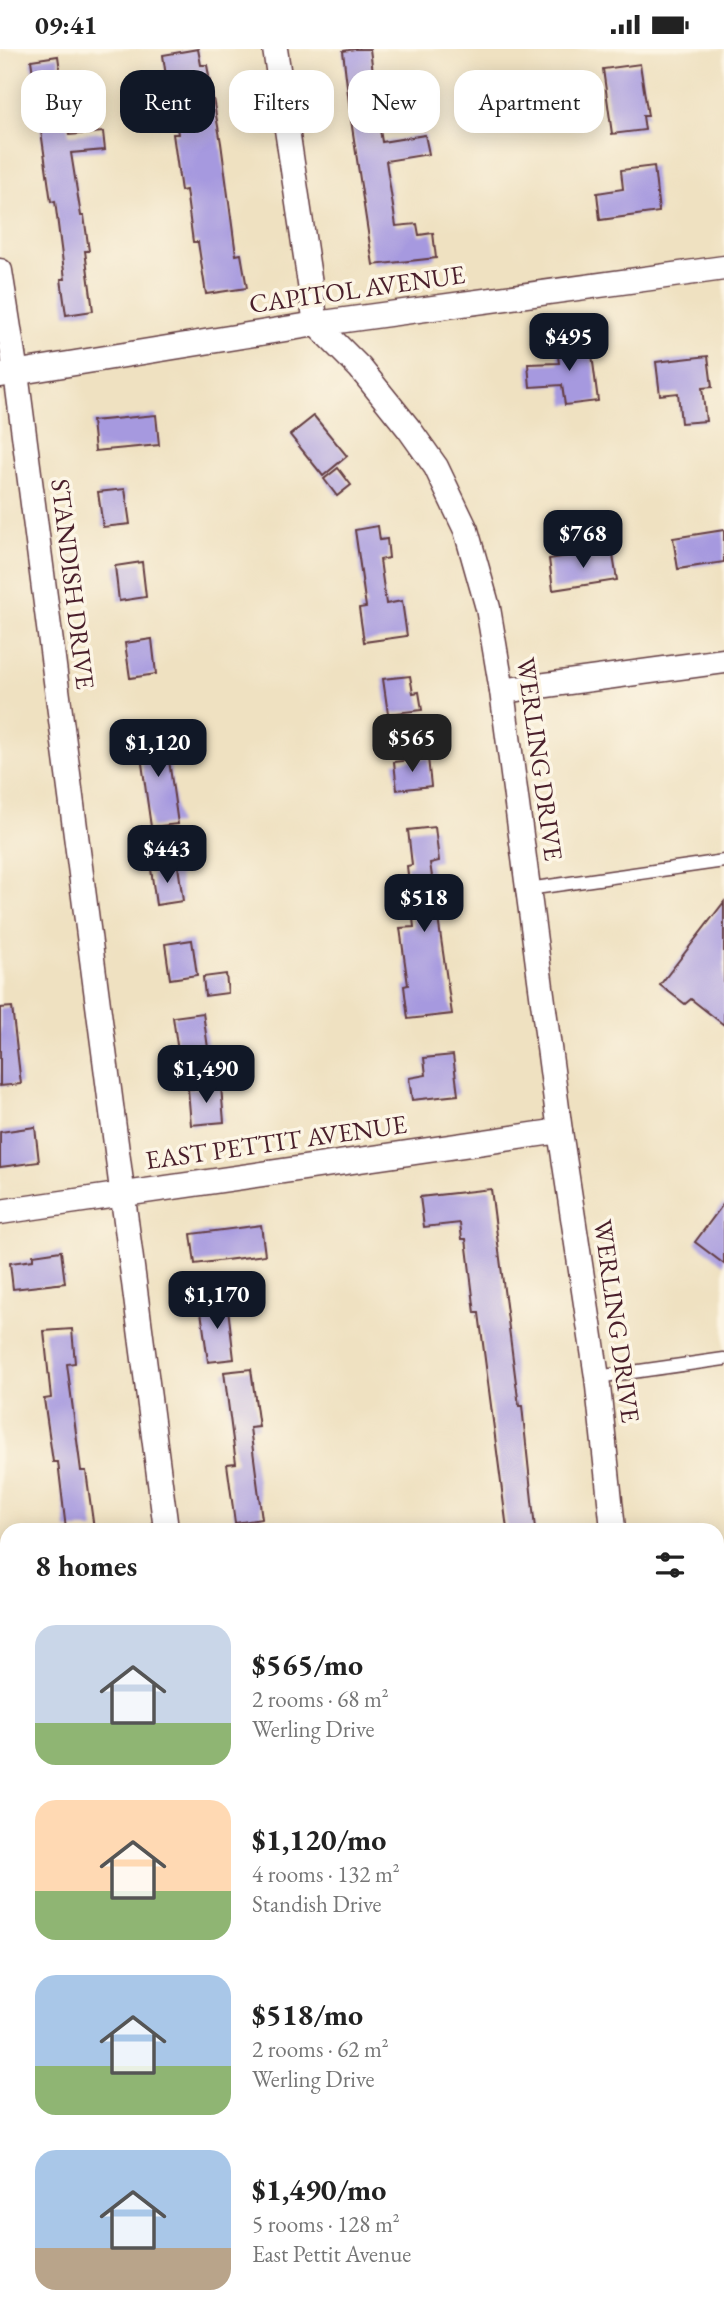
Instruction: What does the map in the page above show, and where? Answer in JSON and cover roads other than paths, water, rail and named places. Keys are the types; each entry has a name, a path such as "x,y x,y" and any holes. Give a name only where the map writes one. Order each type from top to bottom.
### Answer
{"street":[{"path":"275,49 316,324"},
{"name":"CAPITOL AVENUE","path":"8,374 316,324 724,268"},
{"name":"STANDISH DRIVE","path":"0,271 8,374 165,1523"},
{"name":"WERLING DRIVE","path":"316,324 360,368 436,467 466,530 478,564 502,691 560,1131 597,1377 612,1523"},
{"path":"502,691 724,661"},
{"name":"EAST PETTIT AVENUE","path":"0,1212 560,1131"}],"lane":[{"path":"528,889 724,860"},
{"path":"597,1377 724,1359"}]}
